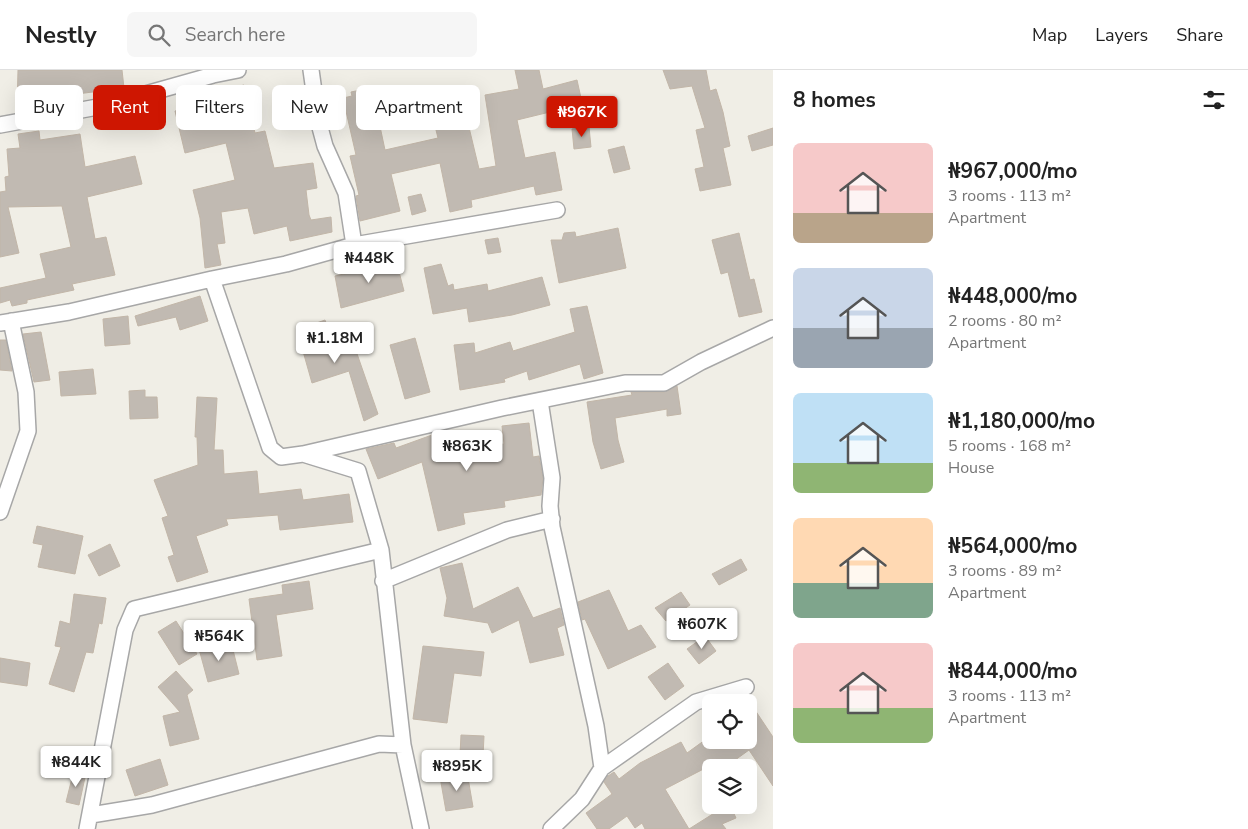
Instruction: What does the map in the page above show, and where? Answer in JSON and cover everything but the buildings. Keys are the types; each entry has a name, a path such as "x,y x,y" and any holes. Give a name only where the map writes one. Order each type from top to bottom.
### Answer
{"street":[{"path":"0,125 103,106 213,75 238,70"},
{"path":"311,70 318,120 325,146 346,193 354,245"},
{"path":"0,512 28,431 26,392 5,322 69,312 212,278 286,264 354,245 557,210"},
{"path":"212,278 270,448 281,457 303,454 625,383 664,383 701,362 773,328"},
{"path":"540,401 552,478 550,506 552,519 596,726 602,768"},
{"path":"303,454 358,471 381,550 383,581 403,744 421,829"},
{"path":"383,581 508,530 552,519"},
{"path":"381,550 134,609 125,630 89,822 379,744 403,744"},
{"path":"551,829 582,799 602,768 696,702 746,687"}]}
